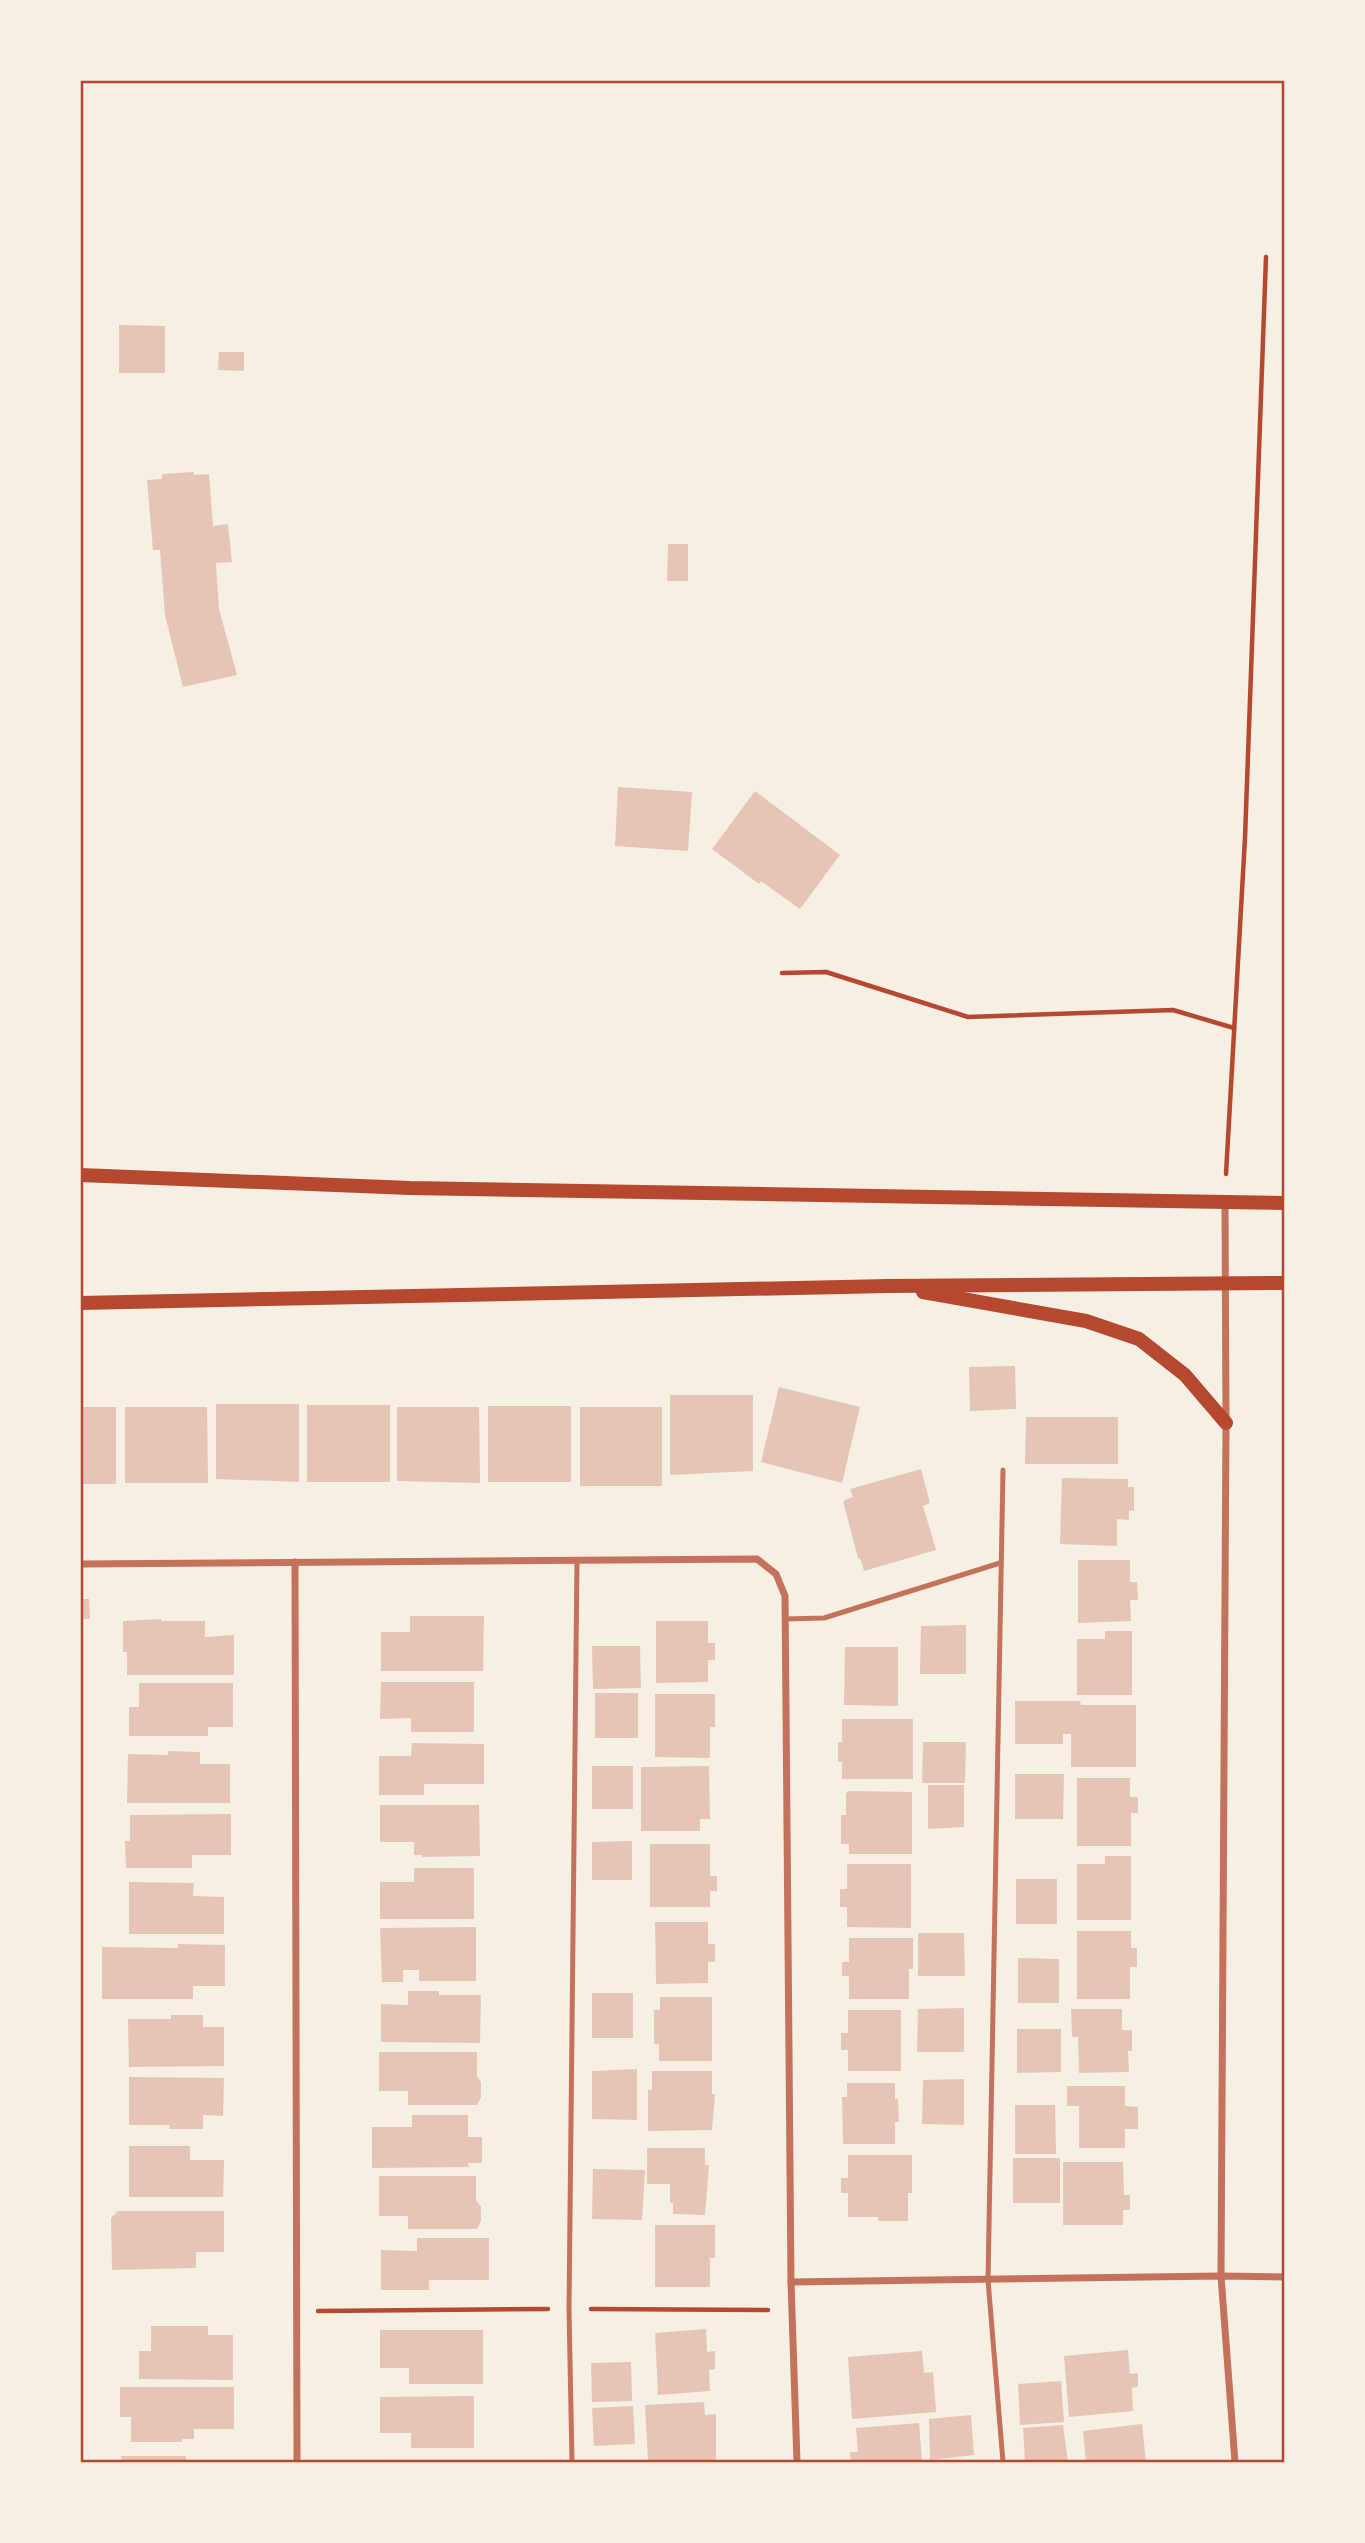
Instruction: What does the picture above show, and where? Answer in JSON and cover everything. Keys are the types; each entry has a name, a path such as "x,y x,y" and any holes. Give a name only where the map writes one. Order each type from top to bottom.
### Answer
{"main road":[{"path":"80,1175 424,1188 1284,1203"},
{"path":"80,1303 887,1286 1284,1283"},
{"path":"887,1286 1086,1321 1139,1339 1185,1375 1226,1423"}],"street":[{"path":"1225,1203 1221,2276 1235,2462"},
{"path":"80,1564 757,1559 776,1574 785,1596 791,2282 797,2462"},
{"path":"295,1562 296,2462"},
{"path":"791,2282 1284,2277"}],"lane":[{"path":"1003,1470 988,2280 1003,2462"},
{"path":"572,2462 569,2309 577,1560"},
{"path":"785,1619 824,1618 1000,1563"}],"path":[{"path":"1225,1203 1245,838 1266,257"},
{"path":"782,973 826,972 968,1017 1173,1010 1234,1028"}],"building":[{"path":"119,325 165,326 165,373 119,373"},
{"path":"219,352 244,352 244,371 218,370"},
{"path":"194,472 194,475 209,474 213,526 228,524 232,562 216,563 219,609 237,675 183,687 165,615 160,550 153,550 147,480 162,479 162,474"},
{"path":"668,544 688,544 688,581 667,581"},
{"path":"618,787 692,792 688,851 615,846"},
{"path":"755,791 840,855 800,909 761,881 759,884 712,849"},
{"path":"1015,1366 1016,1409 970,1411 969,1367"},
{"path":"779,1387 860,1407 842,1483 761,1462"},
{"path":"670,1395 753,1395 753,1471 670,1475"},
{"path":"216,1404 299,1404 299,1482 216,1479"},
{"path":"307,1405 390,1405 390,1482 307,1482"},
{"path":"488,1406 571,1406 571,1482 488,1482"},
{"path":"80,1407 116,1407 116,1484 80,1484"},
{"path":"125,1407 207,1407 208,1483 125,1483"},
{"path":"397,1407 479,1407 480,1483 397,1481"},
{"path":"580,1407 662,1407 662,1486 580,1486"},
{"path":"1026,1417 1118,1417 1118,1464 1025,1464"},
{"path":"921,1469 930,1503 923,1506 936,1550 864,1571 843,1501 853,1497 850,1489"},
{"path":"1062,1478 1128,1479 1128,1487 1134,1487 1134,1511 1129,1510 1129,1520 1117,1519 1117,1546 1060,1544"},
{"path":"1078,1560 1130,1560 1130,1582 1137,1582 1138,1600 1130,1600 1131,1621 1078,1623"},
{"path":"80,1599 89,1599 90,1619 80,1619"},
{"path":"410,1616 484,1616 483,1671 381,1671 381,1632 410,1632"},
{"path":"123,1621 205,1621 205,1637 234,1635 234,1675 127,1675 127,1652 123,1652"},
{"path":"656,1621 708,1621 708,1643 715,1643 715,1660 708,1660 708,1682 656,1683"},
{"path":"966,1625 966,1674 920,1674 921,1626"},
{"path":"1105,1631 1132,1631 1132,1695 1077,1695 1077,1639 1105,1639"},
{"path":"592,1646 640,1646 641,1688 593,1689"},
{"path":"845,1647 898,1647 898,1706 844,1705"},
{"path":"381,1682 474,1682 474,1732 411,1732 411,1718 380,1719"},
{"path":"139,1683 233,1683 233,1727 208,1727 208,1736 129,1736 129,1707 139,1707"},
{"path":"595,1693 638,1693 638,1738 595,1738"},
{"path":"655,1694 715,1694 715,1727 710,1727 710,1758 655,1757"},
{"path":"1015,1701 1080,1701 1081,1705 1136,1705 1136,1767 1071,1767 1071,1734 1063,1734 1063,1744 1015,1744"},
{"path":"842,1719 913,1719 913,1779 842,1779 842,1762 838,1762 838,1742 842,1742"},
{"path":"923,1742 966,1742 965,1783 922,1783"},
{"path":"412,1743 484,1744 484,1784 424,1784 424,1795 379,1795 379,1756 411,1756"},
{"path":"168,1751 200,1752 200,1764 230,1764 230,1803 127,1803 128,1754 168,1755"},
{"path":"592,1766 633,1766 633,1809 592,1809"},
{"path":"709,1766 710,1819 700,1819 700,1831 641,1831 641,1767"},
{"path":"1015,1774 1064,1774 1063,1819 1015,1819"},
{"path":"1077,1778 1130,1778 1130,1797 1138,1797 1138,1813 1131,1813 1131,1846 1077,1846"},
{"path":"928,1785 964,1785 964,1827 928,1829"},
{"path":"912,1792 912,1854 849,1854 849,1844 841,1844 841,1815 846,1815 846,1793"},
{"path":"380,1805 479,1805 480,1856 422,1857 414,1855 414,1842 380,1842"},
{"path":"231,1814 231,1855 192,1855 192,1868 126,1868 125,1841 130,1841 130,1815"},
{"path":"632,1841 632,1880 592,1880 592,1842"},
{"path":"650,1844 710,1844 710,1876 717,1876 717,1891 710,1891 710,1907 650,1907"},
{"path":"1105,1856 1131,1856 1131,1920 1077,1920 1077,1864 1105,1864"},
{"path":"847,1864 911,1864 911,1928 847,1927 847,1907 840,1907 840,1889 847,1889"},
{"path":"414,1868 474,1868 474,1919 380,1919 380,1882 414,1882"},
{"path":"1016,1879 1057,1879 1057,1924 1016,1924"},
{"path":"129,1882 194,1883 193,1896 224,1897 224,1934 129,1934"},
{"path":"655,1922 708,1922 708,1944 715,1944 715,1962 708,1962 708,1983 656,1984"},
{"path":"476,1927 476,1981 419,1981 419,1970 403,1970 403,1982 382,1982 380,1928"},
{"path":"1077,1931 1131,1931 1131,1948 1137,1948 1137,1967 1130,1967 1130,1999 1077,1999"},
{"path":"918,1933 964,1933 965,1976 918,1976"},
{"path":"849,1938 913,1938 909,1999 849,1999 849,1976 842,1976 842,1962 849,1962"},
{"path":"178,1944 225,1945 225,1986 193,1986 193,1999 102,1999 102,1947 178,1948"},
{"path":"1018,1958 1059,1959 1059,2003 1018,2003"},
{"path":"408,1991 439,1991 439,1995 481,1995 480,2043 381,2042 381,2004 408,2005"},
{"path":"592,1993 633,1993 633,2038 592,2038"},
{"path":"660,1997 712,1997 712,2061 659,2061 659,2044 654,2044 654,2010 660,2010"},
{"path":"964,2008 964,2052 917,2052 918,2009"},
{"path":"1071,2009 1122,2009 1122,2030 1132,2030 1132,2051 1128,2051 1129,2072 1079,2073 1078,2037 1072,2037"},
{"path":"848,2010 901,2010 901,2071 848,2071 848,2050 841,2050 841,2033 848,2033"},
{"path":"171,2015 203,2015 203,2027 224,2027 224,2066 129,2067 128,2019 171,2019"},
{"path":"1017,2029 1061,2029 1061,2072 1017,2073"},
{"path":"379,2052 477,2052 477,2076 481,2082 481,2097 477,2105 408,2105 408,2091 379,2091"},
{"path":"637,2069 637,2120 592,2119 592,2071"},
{"path":"652,2071 712,2071 712,2094 715,2094 712,2130 648,2131 648,2090 652,2090"},
{"path":"129,2077 224,2078 223,2116 203,2115 203,2129 169,2129 170,2125 129,2125"},
{"path":"964,2079 964,2125 922,2124 923,2080"},
{"path":"847,2083 895,2083 899,2122 895,2122 895,2144 843,2144 842,2097 847,2097"},
{"path":"1067,2086 1125,2086 1125,2106 1138,2107 1138,2129 1125,2129 1125,2148 1079,2148 1079,2106 1067,2106"},
{"path":"1015,2105 1055,2105 1056,2154 1015,2154"},
{"path":"412,2115 468,2115 468,2137 482,2137 482,2163 468,2163 469,2167 372,2168 372,2127 412,2127"},
{"path":"129,2146 190,2146 190,2160 224,2160 223,2197 129,2197"},
{"path":"647,2148 705,2148 705,2165 709,2165 705,2215 673,2214 670,2184 647,2184"},
{"path":"848,2155 912,2155 912,2193 908,2193 908,2221 848,2217 848,2193 841,2193 841,2178 848,2178"},
{"path":"1013,2158 1060,2158 1060,2203 1013,2203"},
{"path":"1063,2162 1123,2162 1124,2195 1130,2195 1130,2210 1123,2210 1123,2225 1063,2225"},
{"path":"593,2169 645,2170 642,2220 592,2219"},
{"path":"379,2176 476,2176 476,2200 481,2207 481,2221 477,2229 408,2229 408,2216 379,2216"},
{"path":"118,2211 224,2211 224,2252 196,2252 196,2268 112,2270 111,2218"},
{"path":"655,2225 715,2225 715,2258 710,2258 710,2287 655,2287"},
{"path":"417,2238 489,2238 489,2280 429,2280 429,2290 381,2290 381,2250 417,2251"},
{"path":"151,2326 208,2326 208,2335 233,2335 233,2380 139,2379 139,2351 151,2351"},
{"path":"706,2329 707,2352 715,2351 715,2369 709,2370 710,2391 658,2395 655,2333"},
{"path":"380,2330 483,2330 483,2384 409,2384 409,2368 380,2368"},
{"path":"1128,2350 1130,2374 1138,2373 1138,2387 1132,2388 1133,2411 1069,2417 1064,2356"},
{"path":"922,2351 924,2373 933,2372 936,2412 852,2419 848,2357"},
{"path":"631,2362 632,2401 592,2402 591,2363"},
{"path":"1061,2381 1064,2422 1020,2425 1018,2384"},
{"path":"120,2387 234,2387 234,2429 194,2429 194,2439 182,2439 182,2442 131,2442 131,2417 120,2417"},
{"path":"474,2396 474,2448 411,2448 411,2433 380,2433 380,2397"},
{"path":"704,2402 705,2415 716,2414 716,2462 648,2462 645,2405"},
{"path":"633,2406 635,2444 594,2446 592,2408"},
{"path":"971,2415 974,2455 930,2460 929,2419"},
{"path":"919,2423 922,2462 851,2462 850,2452 858,2452 856,2428"},
{"path":"1142,2424 1146,2462 1086,2462 1083,2431"},
{"path":"1063,2425 1068,2462 1025,2462 1023,2428"},
{"path":"121,2456 186,2456 186,2462 122,2462"}]}
